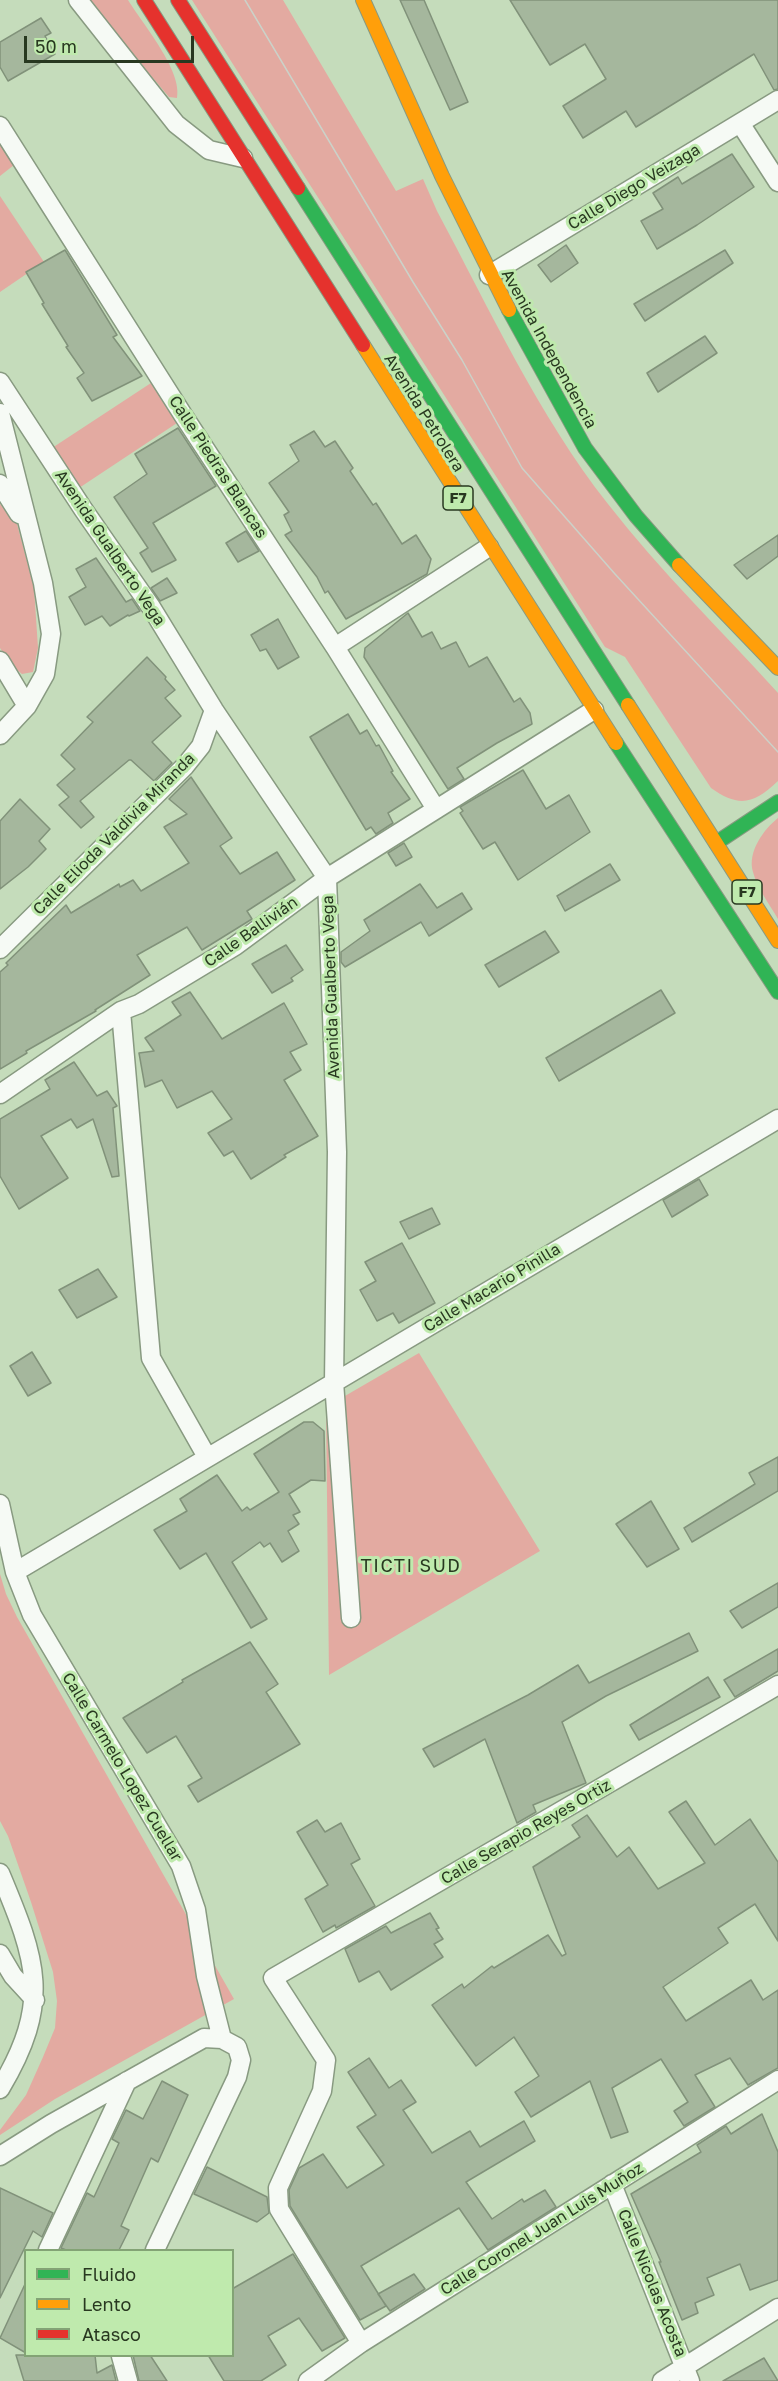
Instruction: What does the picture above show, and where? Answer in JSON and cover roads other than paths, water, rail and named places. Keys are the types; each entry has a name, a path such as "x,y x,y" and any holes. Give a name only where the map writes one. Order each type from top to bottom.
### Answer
{"main road":[{"name":"Avenida Petrolera","path":"144,0 489,547 778,992"},
{"name":"Avenida Petrolera","path":"178,0 778,941"},
{"name":"Avenida Independencia","path":"363,0 489,275 563,411 593,460 629,509 667,553 778,668"},
{"path":"716,843 778,802"}],"street":[{"path":"78,0 176,124 209,150 243,158"},
{"name":"Calle Diego Veizaga","path":"489,275 778,100"},
{"path":"740,123 778,182"},
{"name":"Calle Piedras Blancas","path":"0,126 183,415 335,647 436,809"},
{"name":"Avenida Gualberto Vega","path":"0,382 83,509 157,616 214,710 327,878 336,1152 334,1382 351,1618"},
{"path":"0,413 43,583 51,634 45,674 27,706 0,735"},
{"path":"0,484 27,525"},
{"path":"335,647 489,547"},
{"path":"0,661 27,706"},
{"name":"Calle Elioda Valdivia Miranda","path":"0,949 185,766 201,746 214,710"},
{"name":"Calle Ballivián","path":"0,1094 121,1011 139,1004 236,946 327,878 594,710"},
{"path":"121,1011 151,1358 207,1457"},
{"name":"Calle Macario Pinilla","path":"15,1572 778,1119"},
{"name":"Calle Carmelo Lopez Cuellar","path":"0,1504 15,1572 32,1615 181,1866 196,1910 206,1976 222,2039"},
{"name":"Calle Serapio Reyes Ortiz","path":"361,2343 279,2209 278,2188 322,2091 326,2060 273,1978 778,1685"},
{"path":"0,1873 24,1934 34,1970 35,2000 26,2036 12,2069 0,2089"},
{"path":"0,1954 14,1976 35,2000"},
{"path":"0,2156 204,2038 222,2039 237,2047 242,2060 237,2077 155,2249"},
{"name":"Calle Coronel Juan Luis Muñoz","path":"308,2381 361,2343 778,2080"},
{"path":"48,2249 127,2081"},
{"name":"Calle Nicolas Acosta","path":"612,2184 688,2374"},
{"path":"662,2381 688,2374 778,2308"},
{"path":"122,2357 128,2381"}],"tram line":[{"path":"245,0 462,360 522,468 615,574 778,752"}],"district":[{"name":"TICTI SUD","path":"411,1566"}]}
